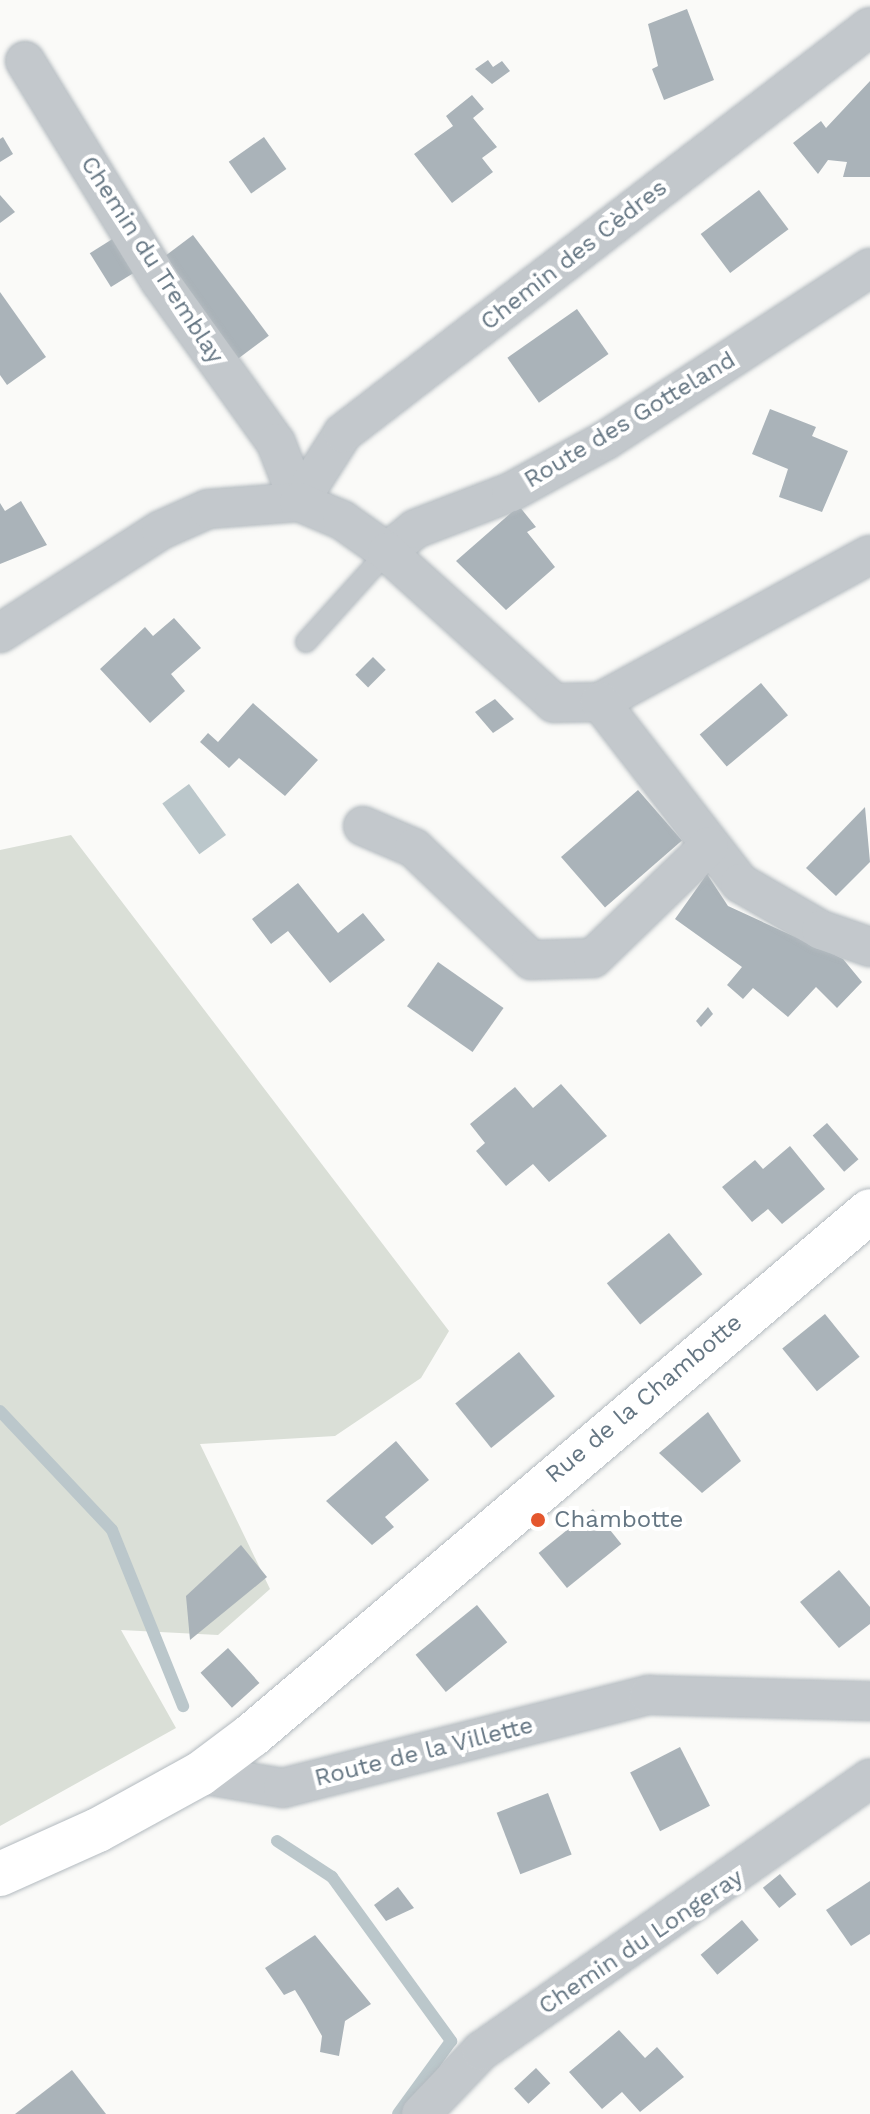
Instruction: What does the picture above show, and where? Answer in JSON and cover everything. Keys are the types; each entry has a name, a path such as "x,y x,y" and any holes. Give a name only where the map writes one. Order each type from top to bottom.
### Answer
{"main road":[{"name":"Rue de la Chambotte","path":"200,1774 870,1211"},
{"path":"0,1874 200,1774"}],"street":[{"name":"Chemin des Cèdres","path":"299,502 343,433 870,27"},
{"name":"Chemin du Tremblay","path":"25,61 160,281 276,443 299,502"},
{"name":"Route des Gotteland","path":"387,552 415,529 511,492 606,440 870,268"},
{"path":"0,633 173,525 223,506 299,502 342,520 387,552 554,703 600,702 870,555"},
{"path":"600,702 740,883 821,930 870,947"},
{"path":"363,826 414,848 531,960 593,958 709,846"},
{"name":"Route de la Villette","path":"200,1774 283,1788 649,1695 870,1701"},
{"name":"Chemin du Longeray","path":"421,2114 481,2051 870,1779"}],"lane":[{"path":"306,642 387,552"}],"shaded area":[{"path":"189,784 226,835 199,854 162,803"},
{"path":"71,835 449,1331 421,1378 335,1436 200,1444 270,1589 218,1635 121,1630 176,1728 0,1826 0,850"}],"building":[{"path":"687,9 714,80 664,100 652,69 658,66 648,24"},
{"path":"488,60 493,67 502,61 510,71 492,84 475,69"},
{"path":"870,81 870,177 843,177 847,162 828,160 818,174 793,143 821,121 826,128"},
{"path":"472,95 484,109 473,118 497,147 482,158 493,172 452,203 414,154 453,126 446,116"},
{"path":"3,137 13,154 0,162 0,139"},
{"path":"264,137 286,169 251,194 229,162"},
{"path":"759,190 788,229 730,273 701,234"},
{"path":"0,195 15,212 0,223"},
{"path":"122,233 143,267 111,287 90,253"},
{"path":"193,235 269,336 234,362 158,261"},
{"path":"0,292 46,357 7,385 0,375"},
{"path":"577,309 609,354 539,403 507,358"},
{"path":"770,409 816,427 812,436 848,451 822,512 779,497 788,469 752,454"},
{"path":"21,501 47,545 0,564 0,503 5,511"},
{"path":"519,506 536,527 527,532 555,567 506,610 456,561"},
{"path":"174,618 201,648 171,674 185,691 150,723 100,669 145,627 153,636"},
{"path":"373,657 386,670 368,687 355,675"},
{"path":"761,683 788,715 727,767 700,734"},
{"path":"495,699 514,719 493,733 475,712"},
{"path":"253,703 318,760 285,796 239,758 229,768 200,742 208,733 218,742"},
{"path":"638,790 682,841 605,907 561,857"},
{"path":"865,807 870,862 836,896 806,868"},
{"path":"707,874 728,906 843,959 862,982 837,1008 816,987 788,1017 753,988 743,999 727,985 742,967 675,919"},
{"path":"298,883 338,933 363,913 385,940 330,983 288,931 271,944 252,919"},
{"path":"438,962 504,1008 473,1052 407,1006"},
{"path":"708,1007 713,1014 701,1027 696,1021"},
{"path":"561,1084 607,1136 549,1182 533,1164 506,1186 476,1151 485,1143 470,1124 515,1087 533,1108"},
{"path":"827,1123 858,1159 844,1172 813,1135"},
{"path":"790,1146 825,1189 782,1224 768,1209 752,1222 722,1187 755,1160 763,1169"},
{"path":"669,1233 702,1274 640,1325 607,1283"},
{"path":"825,1314 860,1357 817,1391 782,1349"},
{"path":"519,1352 555,1396 491,1448 455,1404"},
{"path":"708,1412 741,1461 702,1493 659,1453"},
{"path":"396,1441 429,1480 385,1517 394,1527 372,1545 326,1501"},
{"path":"593,1509 621,1544 567,1588 539,1553"},
{"path":"241,1545 267,1577 190,1640 186,1596"},
{"path":"839,1570 870,1607 870,1624 839,1648 800,1602"},
{"path":"477,1605 507,1642 446,1692 416,1655"},
{"path":"228,1648 259,1683 232,1708 201,1673"},
{"path":"680,1747 710,1806 660,1831 630,1772"},
{"path":"548,1793 572,1855 520,1874 497,1813"},
{"path":"780,1874 796,1894 779,1908 763,1888"},
{"path":"870,1881 870,1934 851,1946 826,1910"},
{"path":"398,1887 414,1908 386,1921 374,1905"},
{"path":"742,1920 759,1940 717,1975 701,1955"},
{"path":"315,1935 371,2004 345,2021 339,2056 320,2052 322,2036 295,1990 284,1995 265,1968"},
{"path":"619,2030 645,2058 657,2047 684,2077 640,2112 622,2092 602,2109 569,2072"},
{"path":"536,2068 550,2083 528,2104 514,2088"},
{"path":"72,2070 106,2114 15,2114"}],"waterway":[{"path":"0,1411 112,1530 183,1706"},
{"path":"277,1841 332,1877 451,2041 398,2114"}],"place":[{"name":"Chambotte","path":"538,1520"}]}
